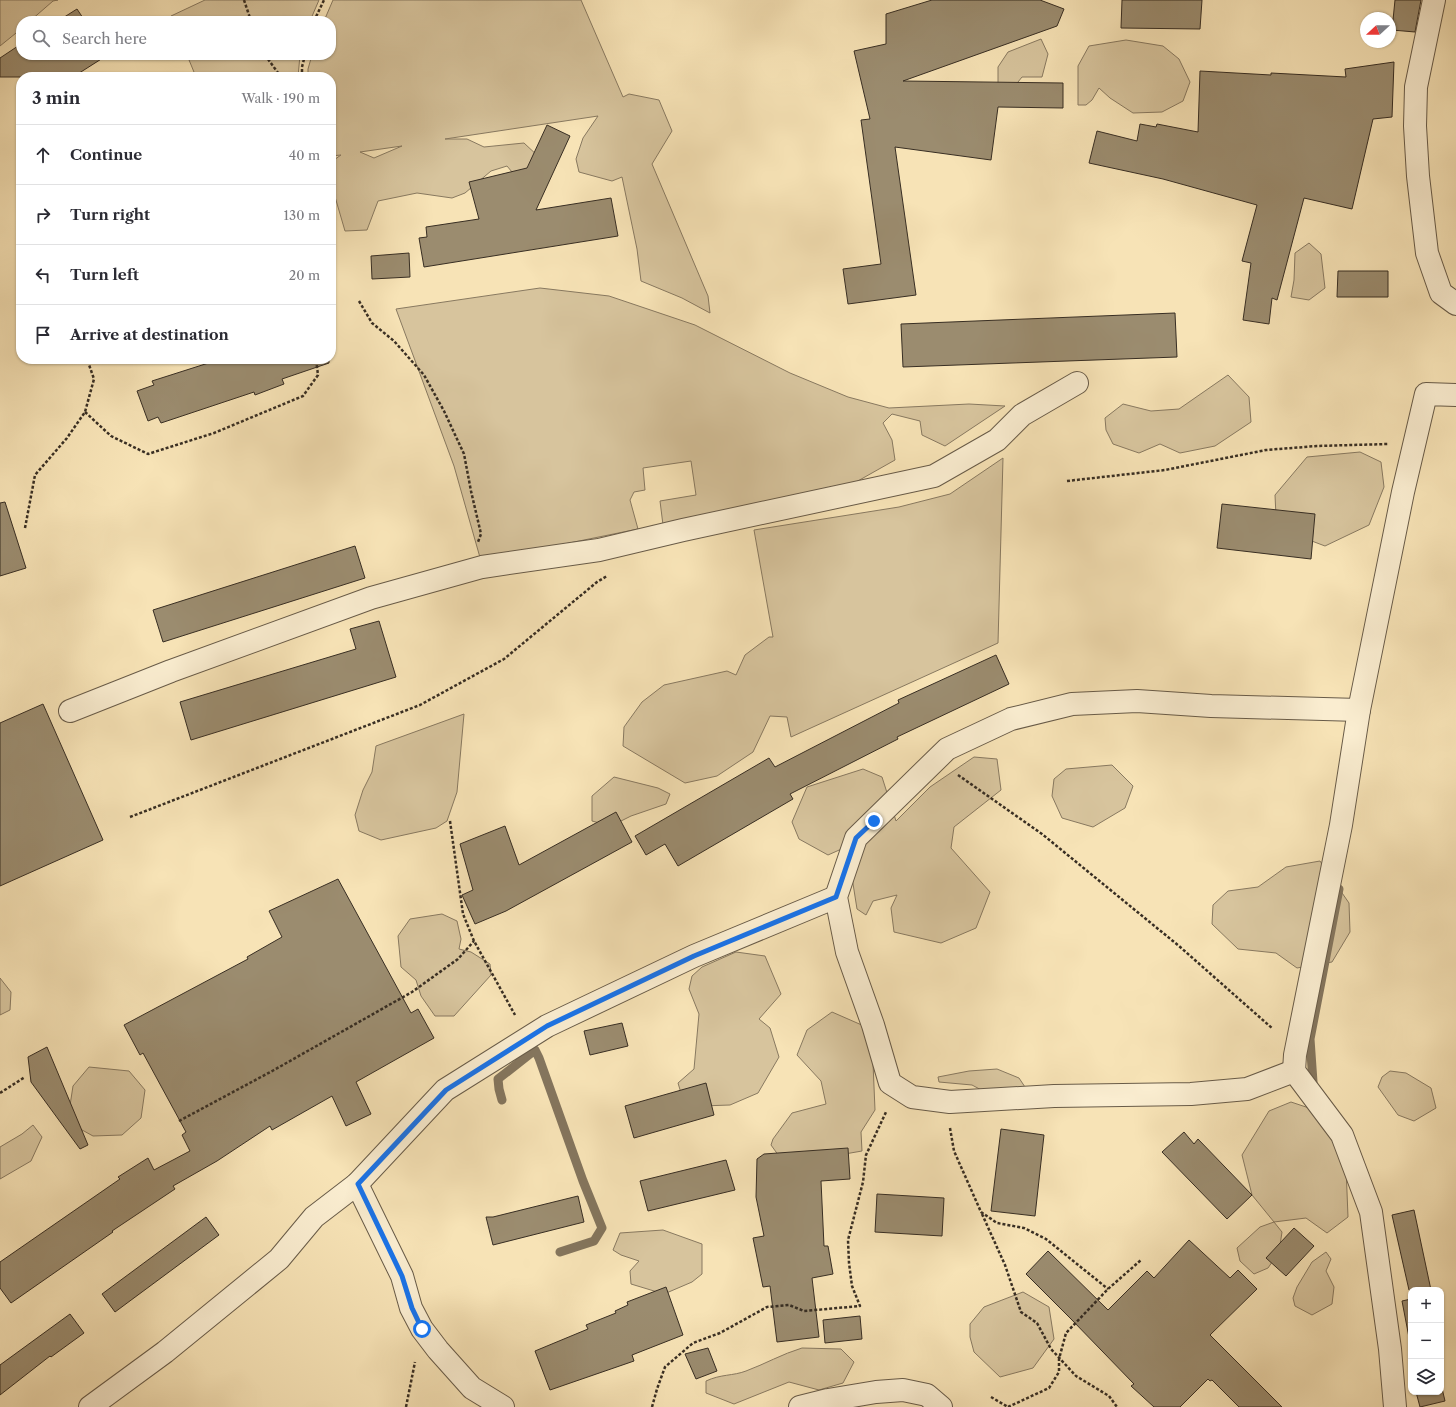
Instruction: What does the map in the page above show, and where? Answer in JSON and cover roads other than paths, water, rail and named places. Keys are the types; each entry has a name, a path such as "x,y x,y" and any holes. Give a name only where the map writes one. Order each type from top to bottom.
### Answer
{"street":[{"path":"1434,0 1416,88 1414,126 1418,176 1428,253 1441,293 1456,304"},
{"path":"70,711 170,671 371,598 482,567 599,550 683,530 934,476 997,440 1022,416 1077,384"},
{"path":"1394,1407 1390,1349 1371,1212 1342,1135 1294,1063 1341,825 1359,710 1403,492 1426,394 1456,395"},
{"path":"1294,1063 1247,1089 1191,1094 1054,1096 950,1102 912,1096 890,1083 873,1026 847,952 836,897 856,838 947,749 1011,718 1072,704 1137,701 1211,706 1359,710"},
{"path":"90,1407 165,1352 279,1259 314,1217 358,1184 446,1090 547,1026 694,956 836,897"},
{"path":"358,1184 402,1276 412,1308 422,1329 438,1350 472,1388 504,1407"},
{"path":"800,1407 862,1395 903,1390 927,1395 941,1407"}],"waterway":[{"path":"1313,1082 1310,1039 1339,889"},
{"path":"502,1100 498,1079 535,1050 583,1181 602,1228 594,1241 560,1252"}]}
